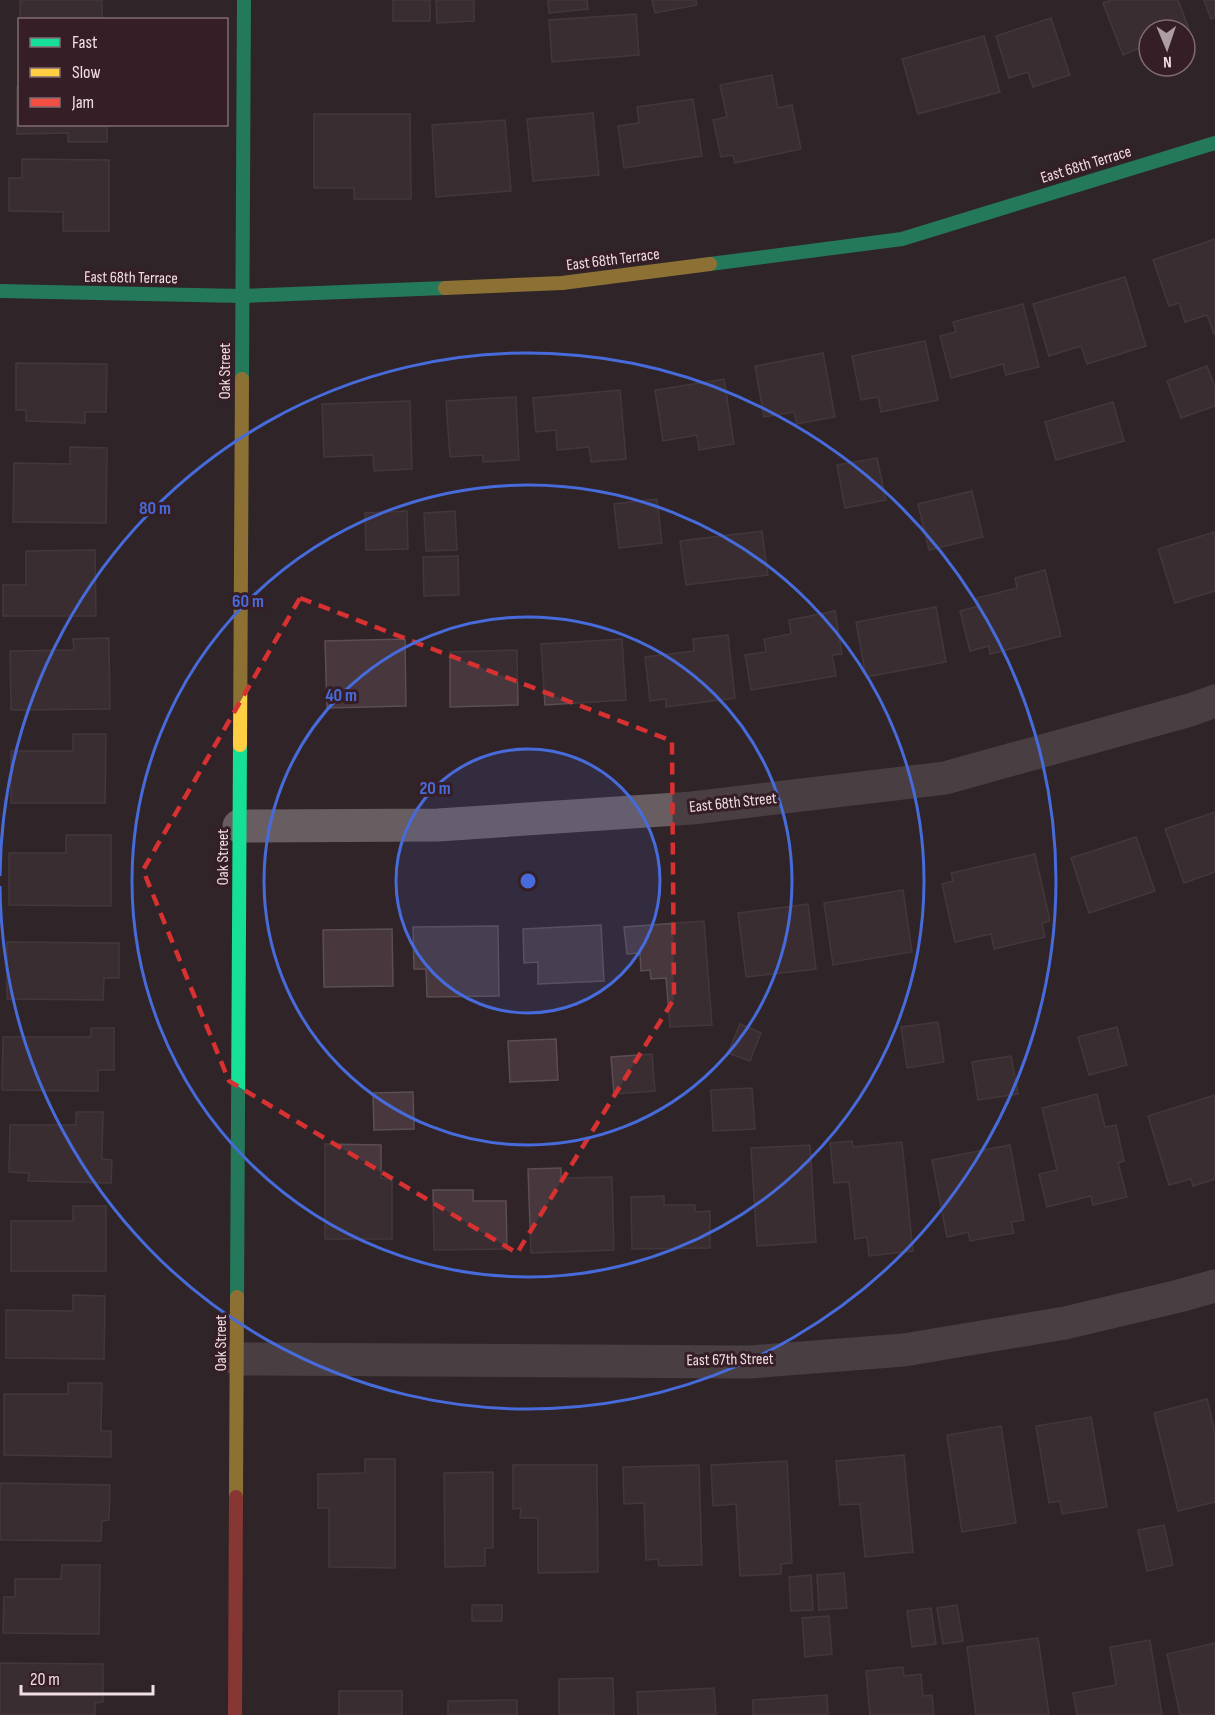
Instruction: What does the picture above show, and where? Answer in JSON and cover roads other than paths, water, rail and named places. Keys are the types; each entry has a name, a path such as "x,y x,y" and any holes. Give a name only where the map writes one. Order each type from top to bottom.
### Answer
{"street":[{"name":"Oak Street","path":"235,1715 244,0"},
{"name":"East 68th Terrace","path":"0,291 242,296 562,283 902,239 1215,143"},
{"name":"East 68th Street","path":"239,826 438,825 692,808 945,778 1215,701"},
{"name":"East 67th Street","path":"237,1359 749,1362 904,1350 1065,1323 1215,1286"}]}
